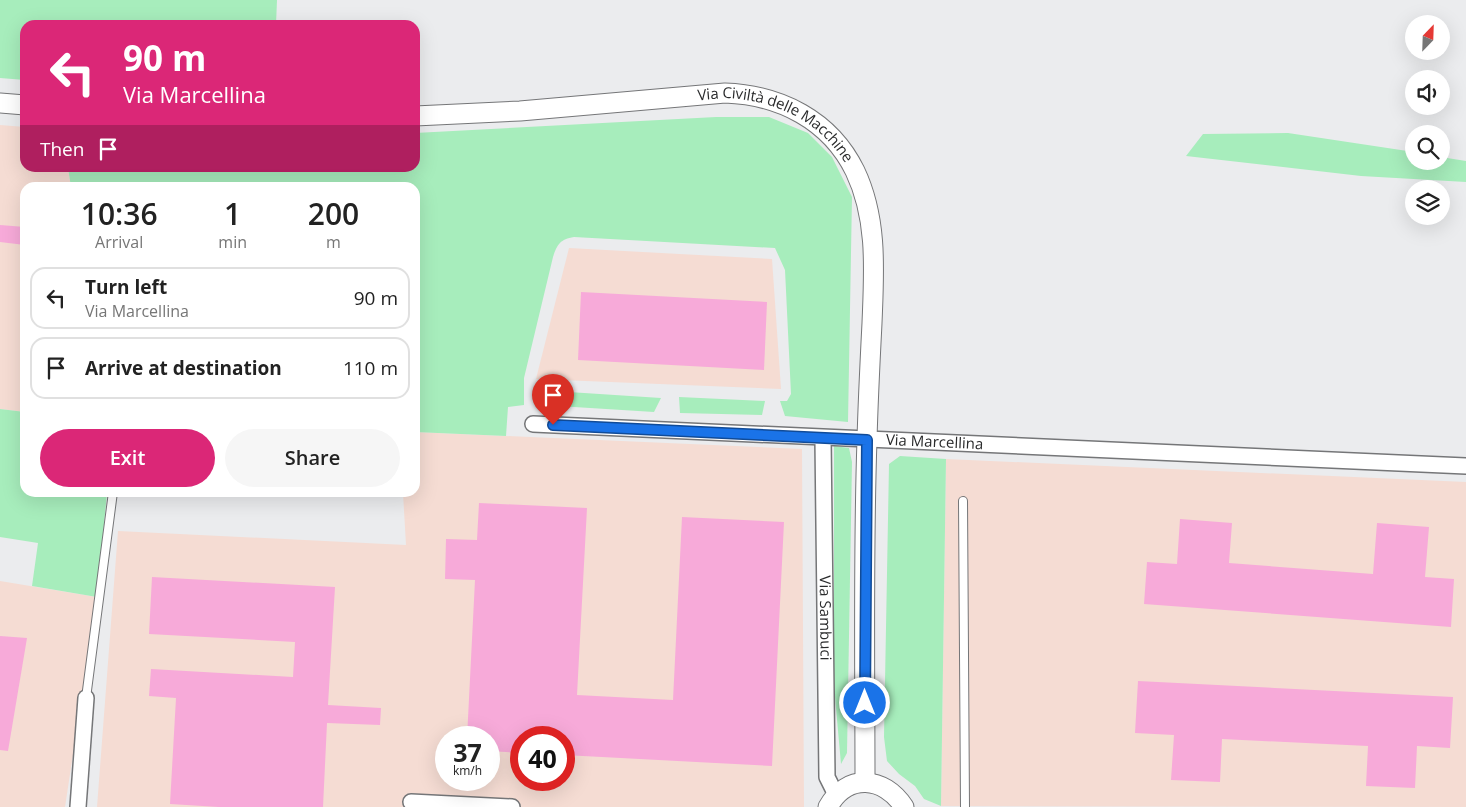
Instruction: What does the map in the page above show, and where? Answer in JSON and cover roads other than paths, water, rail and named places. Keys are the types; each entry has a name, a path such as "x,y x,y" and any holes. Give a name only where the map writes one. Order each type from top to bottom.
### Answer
{"street":[{"name":"Via Civiltà delle Macchine","path":"420,116 520,111 725,93 746,94 772,100 811,118 834,139 851,163 864,192 870,216 874,272 867,440"},
{"path":"0,103 20,105"},
{"name":"Via Marcellina","path":"533,424 823,439 1466,466"},
{"name":"Via Sambuci","path":"823,439 827,776 832,801"},
{"path":"865,782 867,440"},
{"path":"78,807 86,698"},
{"path":"832,801 853,785 865,782 888,789 904,807"},
{"path":"411,802 512,807"}],"lane":[{"path":"86,698 112,497"},
{"path":"963,501 965,807"}]}
